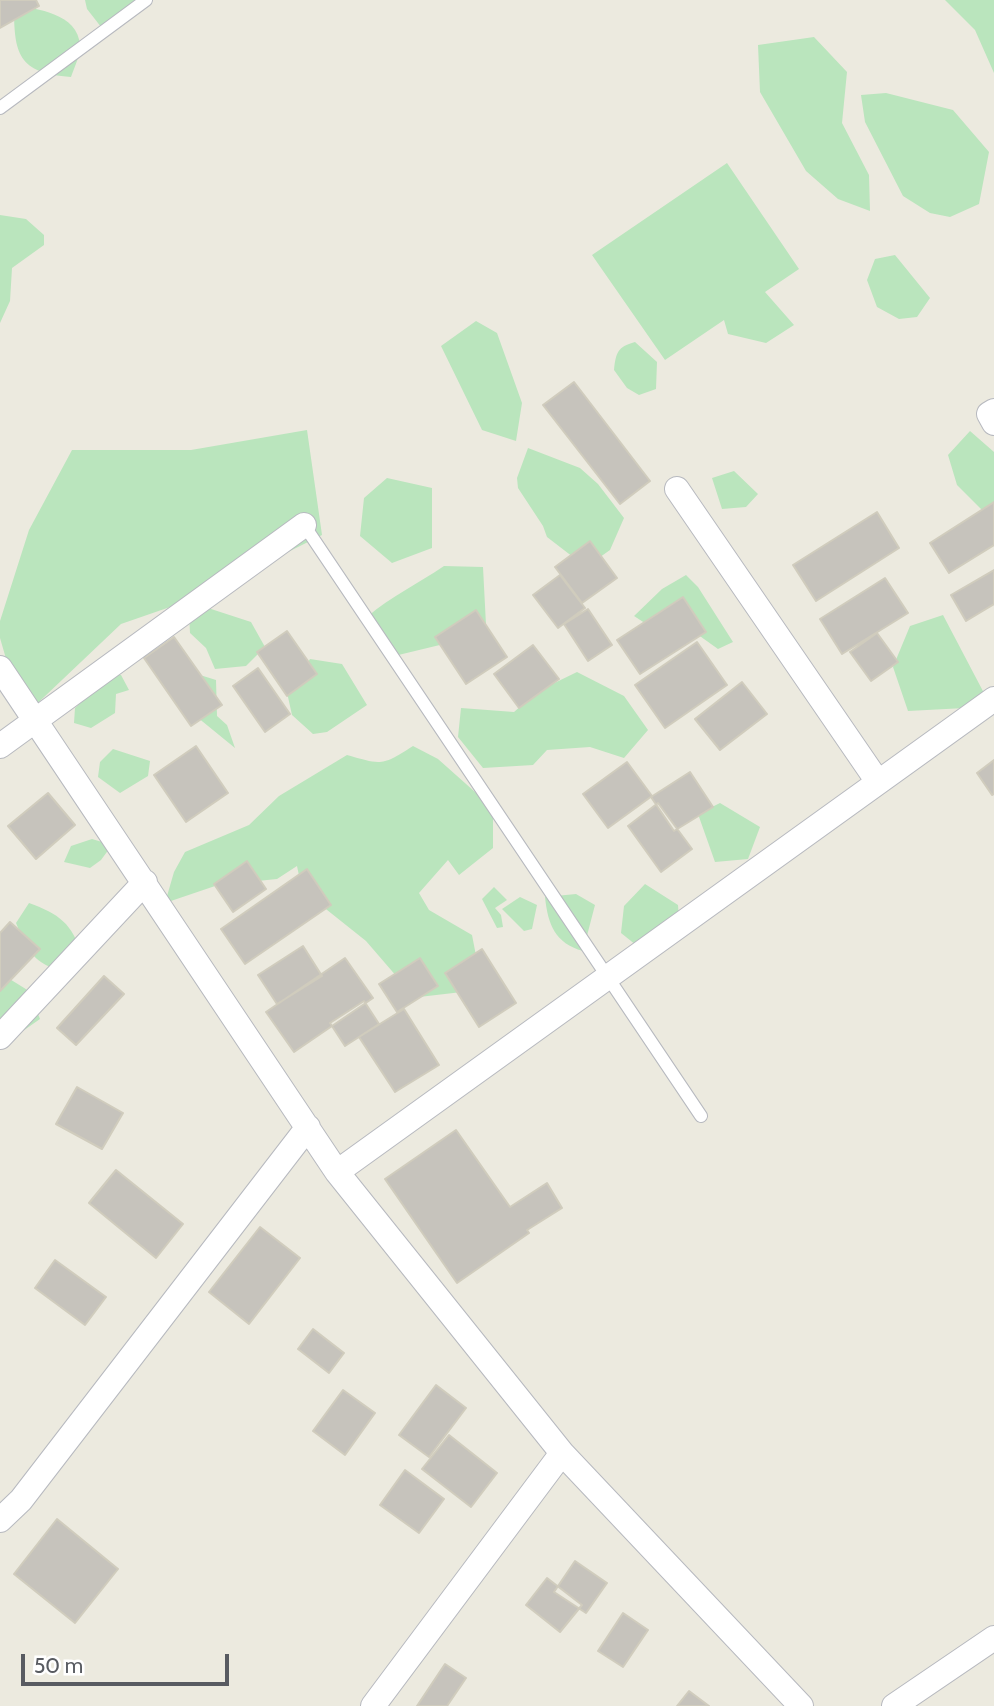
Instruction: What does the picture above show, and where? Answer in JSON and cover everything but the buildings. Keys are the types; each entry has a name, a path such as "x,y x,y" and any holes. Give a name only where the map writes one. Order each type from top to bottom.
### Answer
{"street":[{"path":"994,411 989,414 994,423"},
{"path":"677,489 878,782"},
{"path":"0,746 304,525"},
{"path":"0,668 337,1172 562,1453 801,1706"},
{"path":"337,1172 994,699"},
{"path":"0,1037 145,882"},
{"path":"0,1520 22,1500 309,1127"},
{"path":"373,1706 562,1453"},
{"path":"894,1706 994,1638"}],"lane":[{"path":"0,108 146,0"},
{"path":"304,525 701,1116"}],"green space":[{"path":"85,0 136,0 105,32 87,9"},
{"path":"945,0 994,0 994,73 975,30"},
{"path":"14,6 44,11 72,26 78,35 80,49 71,77 40,71 23,58 15,37"},
{"path":"814,37 847,72 842,123 869,175 870,211 838,199 806,171 760,92 758,45"},
{"path":"886,93 953,110 989,152 979,204 950,217 930,213 903,196 865,122 861,95"},
{"path":"727,163 799,269 765,292 794,325 766,343 728,334 724,320 665,360 592,255"},
{"path":"0,215 26,219 44,235 44,245 12,268 10,301 0,323"},
{"path":"895,255 930,298 917,317 899,319 877,307 867,280 875,259"},
{"path":"476,321 497,333 522,403 516,441 482,430 441,346"},
{"path":"635,342 657,362 656,389 639,395 627,388 614,370 618,352 624,346"},
{"path":"307,430 322,535 196,598 121,624 23,717 0,638 0,621 29,530 72,450 191,450"},
{"path":"970,431 994,452 994,522 957,485 948,455"},
{"path":"528,448 580,468 598,484 624,518 610,550 586,567 547,537 543,526 518,488 517,478"},
{"path":"734,471 758,494 746,507 722,509 712,478"},
{"path":"387,478 432,488 432,548 392,563 360,536 364,498"},
{"path":"444,566 483,567 486,625 448,643 386,658 367,617"},
{"path":"686,575 698,587 733,642 718,649 683,624 657,631 634,616 662,589"},
{"path":"208,608 251,622 265,647 246,666 215,669 206,648 190,633 189,613"},
{"path":"943,615 985,695 965,708 908,711 893,667 910,626"},
{"path":"310,659 342,664 367,705 327,732 313,734 292,715 286,688 299,677"},
{"path":"184,670 216,680 217,716 227,725 235,748 197,717"},
{"path":"577,672 624,696 648,730 624,758 590,747 547,750 533,765 483,768 458,737 461,708 514,712 538,691"},
{"path":"110,675 121,675 129,690 116,694 115,713 91,728 74,723 75,708"},
{"path":"413,746 438,759 493,808 493,848 459,875 448,860 419,893 429,910 472,935 479,971 462,992 419,997 410,992 366,941 302,890 297,866 277,879 218,885 165,903 174,872 185,852 249,825 279,796 347,755 382,762"},
{"path":"113,749 150,761 148,776 120,793 98,777 100,762"},
{"path":"720,803 760,827 748,859 715,862 698,814"},
{"path":"92,839 112,845 101,860 90,868 64,862 71,846"},
{"path":"645,884 678,905 680,932 651,957 621,933 624,906"},
{"path":"494,887 507,900 495,908 501,915 503,927 497,928 482,899"},
{"path":"576,894 595,905 583,951 573,948 559,938 548,916 545,897"},
{"path":"520,897 537,905 532,929 524,931 502,909"},
{"path":"29,903 49,911 63,921 74,935 82,955 53,968 39,961 26,945 16,923"},
{"path":"0,973 29,991 40,1019 20,1033 0,1034"}]}
